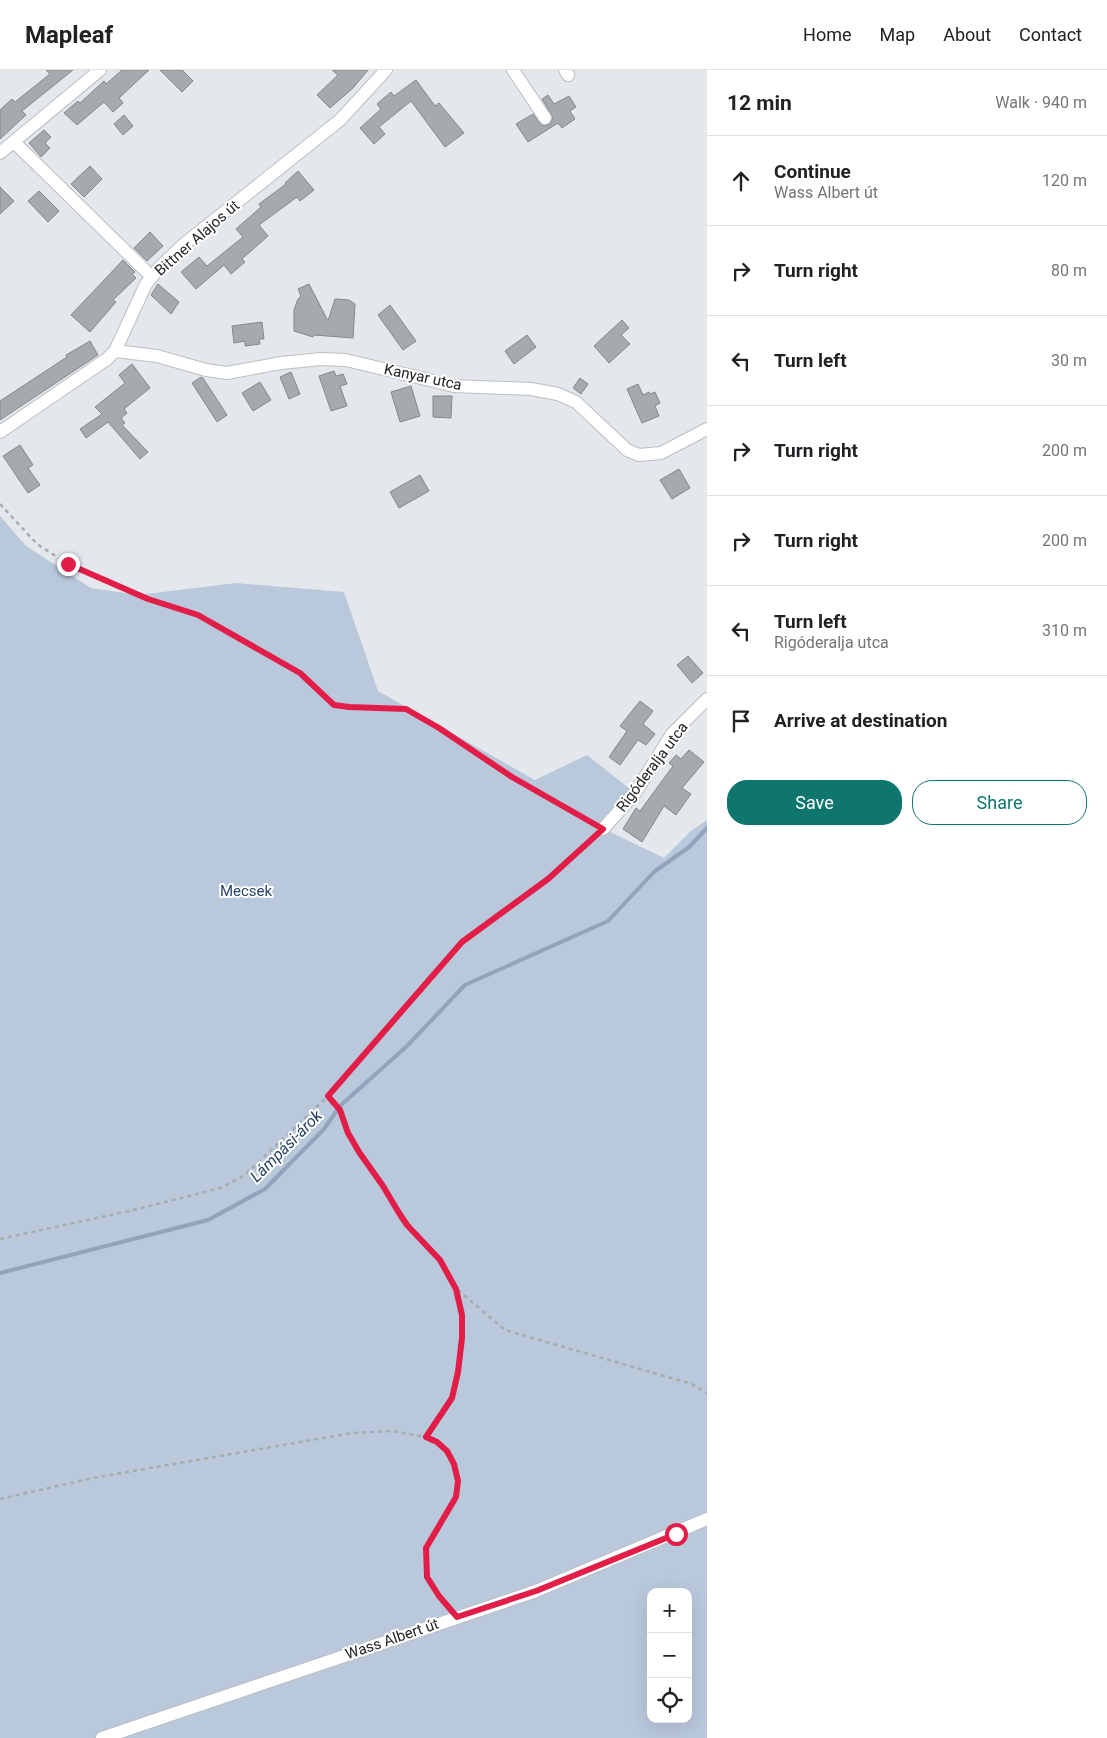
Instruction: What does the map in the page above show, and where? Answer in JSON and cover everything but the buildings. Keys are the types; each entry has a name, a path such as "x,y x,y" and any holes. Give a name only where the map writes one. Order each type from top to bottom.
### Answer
{"street":[{"path":"0,153 100,70"},
{"name":"Bittner Alajos út","path":"0,432 107,359 115,350 146,284 152,277 183,246 340,120 386,70"},
{"path":"513,70 545,118"},
{"path":"14,142 152,277"},
{"name":"Kanyar utca","path":"115,350 158,356 206,370 227,373 281,363 321,359 346,360 454,386 531,389 558,394 576,402 627,450 639,455 661,453 707,429"},
{"name":"Rigóderalja utca","path":"603,829 635,793 672,734 707,699"},
{"name":"Wass Albert út","path":"102,1738 536,1591 707,1519"}],"path":[{"path":"0,504 37,544 68,564 148,599 198,615 300,673 334,705 406,709 439,728 512,777 603,829 548,879 462,942 328,1096 245,1175 222,1188 129,1211 0,1239"},
{"path":"328,1096 340,1110 348,1133 359,1152 407,1225 440,1260 456,1289 462,1315 462,1338 458,1372 452,1398 426,1437"},
{"path":"456,1289 505,1330 692,1384 707,1393"},
{"path":"0,1498 93,1478 352,1433 392,1432 426,1437 437,1442 447,1451 454,1464 458,1481 456,1497 426,1548 427,1577 439,1596 457,1617"}],"green space":[{"name":"Mecsek","path":"0,516 26,546 91,588 138,595 236,583 344,592 378,691 535,780 587,755 635,793 604,829 664,858 691,831 707,820 707,1738 0,1738"}],"waterway":[{"name":"Lámpási-árok","path":"0,1273 208,1220 265,1189 324,1129 340,1106 407,1046 465,985 608,921 654,872 689,847 707,828"}],"route":[{"path":"68,564 148,599 198,615 300,673 334,705 406,709 439,728 512,777 603,829 548,879 462,942 328,1096 340,1110 348,1133 359,1152 407,1225 440,1260 456,1289 462,1315 462,1338 458,1372 452,1398 426,1437 437,1442 447,1451 454,1464 458,1481 456,1497 426,1548 427,1577 439,1596 457,1617 536,1591 676,1534"}]}
